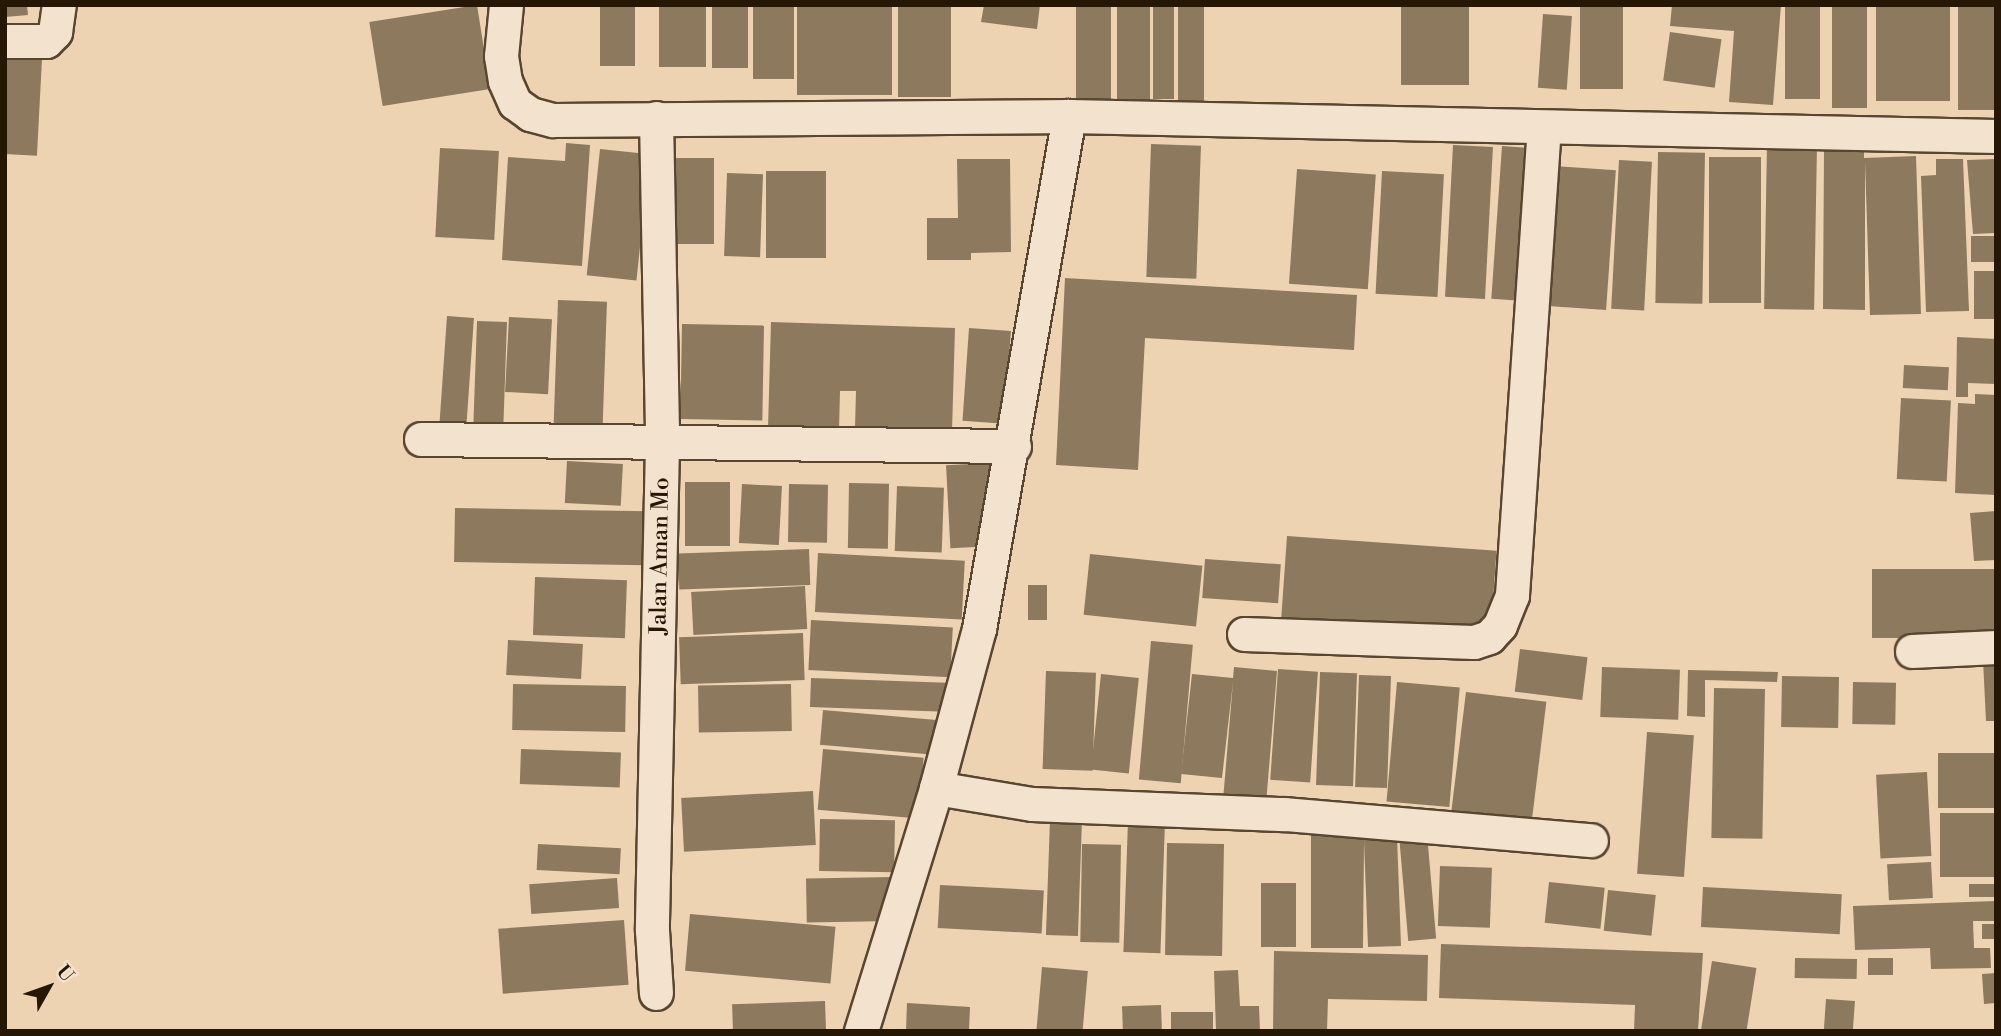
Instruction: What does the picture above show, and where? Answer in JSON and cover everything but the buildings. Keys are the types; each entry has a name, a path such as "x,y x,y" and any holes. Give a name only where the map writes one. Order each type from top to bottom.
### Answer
{"street":[{"path":"5,41 46,41 55,32 58,5"},
{"path":"506,5 501,56 505,81 515,103 530,114 554,120 1069,116 1544,129 1996,136"},
{"path":"861,1031 936,788 979,629 1014,446 1069,116"},
{"name":"Jalan Aman Mo","path":"656,118 662,444 652,930 656,993"},
{"path":"1244,634 1474,642 1489,637 1500,625 1512,595 1544,129"},
{"path":"421,439 662,444 1014,446"},
{"path":"1912,651 1996,648"},
{"path":"936,788 1032,804 1285,814 1591,840"}]}
